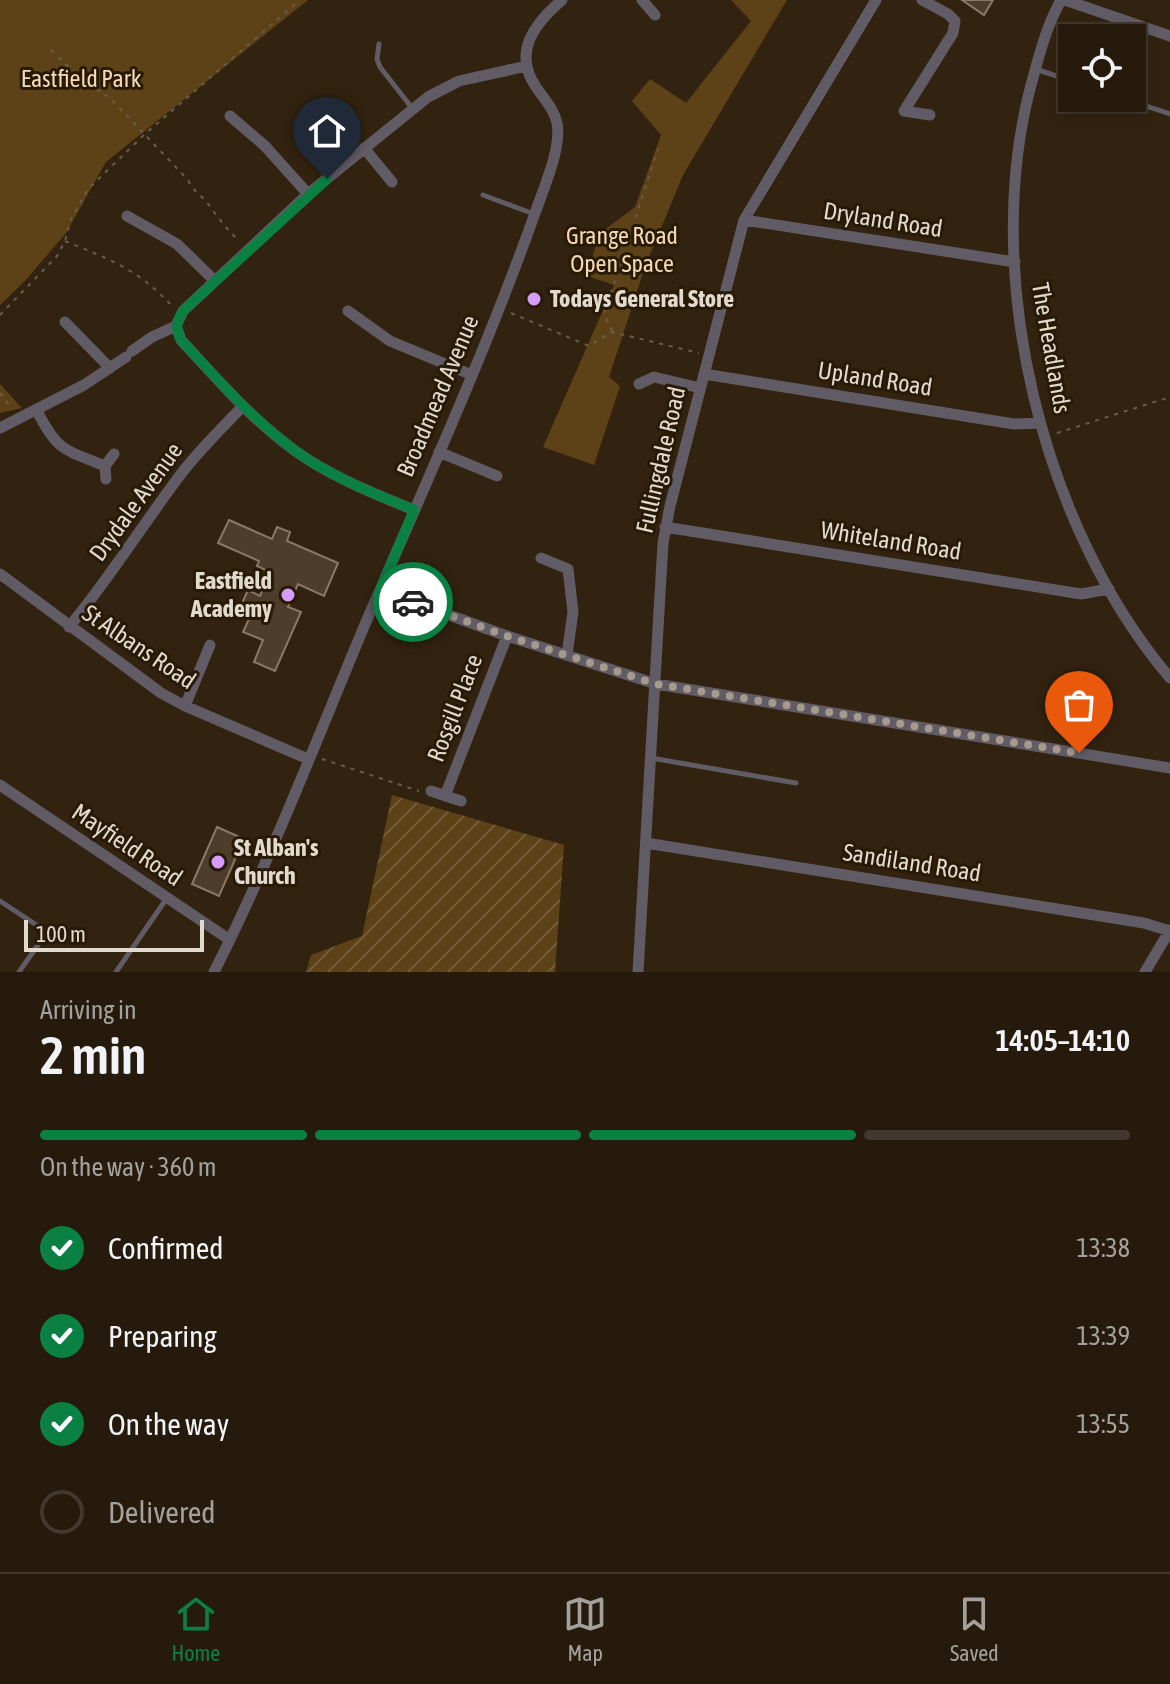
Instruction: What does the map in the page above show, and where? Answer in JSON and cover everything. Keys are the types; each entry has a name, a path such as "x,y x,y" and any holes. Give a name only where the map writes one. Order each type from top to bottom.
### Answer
{"street":[{"path":"0,428 37,411 110,368 178,320 308,194 439,91 459,81 527,66 528,45 536,25 562,0"},
{"path":"642,0 655,15"},
{"name":"Fullingdale Road","path":"638,972 665,527 744,220 876,0"},
{"path":"922,0 952,17 955,27 904,111 930,115"},
{"path":"1063,0 1170,36"},
{"name":"The Headlands","path":"1063,0 1048,26 1019,139 1014,198 1015,262 1023,343 1040,423 1073,516 1109,589 1170,678"},
{"name":"Broadmead Avenue","path":"214,972 472,375 535,214 558,133 553,112 532,81 527,66"},
{"path":"230,116 265,146 308,194"},
{"path":"364,148 392,182"},
{"path":"127,216 177,244 215,281"},
{"name":"Dryland Road","path":"744,220 1015,262"},
{"path":"348,311 390,341 472,375"},
{"path":"178,320 181,340 243,406 282,440 323,469 414,510"},
{"path":"65,322 110,368"},
{"name":"Upland Road","path":"704,374 1014,424 1040,423"},
{"path":"639,384 654,377 700,388"},
{"name":"Drydale Avenue","path":"69,627 113,572 180,475 243,406"},
{"path":"37,411 53,440 62,448 105,466"},
{"path":"439,452 497,476"},
{"path":"106,479 105,466 114,454"},
{"name":"Whiteland Road","path":"665,527 1081,594 1109,589"},
{"path":"541,558 568,569 573,612 567,655"},
{"name":"St Albans Road","path":"0,574 136,676 185,706 309,757"},
{"path":"380,590 507,636 656,684 1170,768"},
{"name":"Rosgill Place","path":"445,796 507,636"},
{"path":"185,706 210,645"},
{"name":"Mayfield Road","path":"0,785 230,940"},
{"path":"431,791 461,801"},
{"name":"Sandiland Road","path":"646,843 1144,923 1170,931"},
{"path":"1145,972 1170,931"}],"lane":[{"path":"379,44 377,59 380,67 413,109"},
{"path":"1035,69 1058,76"},
{"path":"1146,106 1170,114"},
{"path":"483,195 535,214"},
{"path":"651,758 796,783"},
{"path":"116,972 167,898"},
{"path":"0,901 47,932 19,972"}],"path":[{"path":"0,315 45,272 65,241 71,219 88,189 145,134 300,0"},
{"path":"51,50 83,81 110,98 188,180 191,188 210,206 214,216 247,250"},
{"path":"612,332 604,314 658,149"},
{"path":"65,241 128,268 155,288 178,320"},
{"path":"499,309 589,346 612,332 708,355"},
{"path":"0,393 21,419"},
{"path":"1045,437 1170,397"},
{"path":"309,757 426,794 431,791"}],"green space":[{"name":"Eastfield Park","path":"0,0 308,0 106,162 66,233 0,305"},
{"name":"Grange Road Open Space","path":"731,0 787,0 683,175 645,267 609,377 620,386 594,465 543,447 614,285 587,276 599,234 635,207 661,135 632,101 650,79 686,103 751,21"},
{"path":"0,384 22,408 0,413"},
{"path":"392,795 564,845 555,972 306,972 311,955 362,936"}],"building":[{"path":"962,0 993,0 984,15"},
{"path":"229,520 272,539 277,527 290,532 287,541 338,563 324,596 298,584 288,607 301,612 275,671 254,662 263,640 243,632 254,608 242,603 248,590 260,596 270,572 257,566 259,561 218,543"},
{"name":"St Alban's Church","path":"217,827 244,839 219,896 192,884"}],"way so far":[{"path":"413,602 656,684 1079,753"}],"place":[{"name":"Todays General Store","path":"534,299"},
{"name":"Eastfield Academy","path":"288,595"},
{"name":"St Alban's Church","path":"218,862"}],"route":[{"path":"327,179 183,311 177,321 177,331 181,340 243,406 304,457 354,485 414,510 380,590 413,602"}]}
